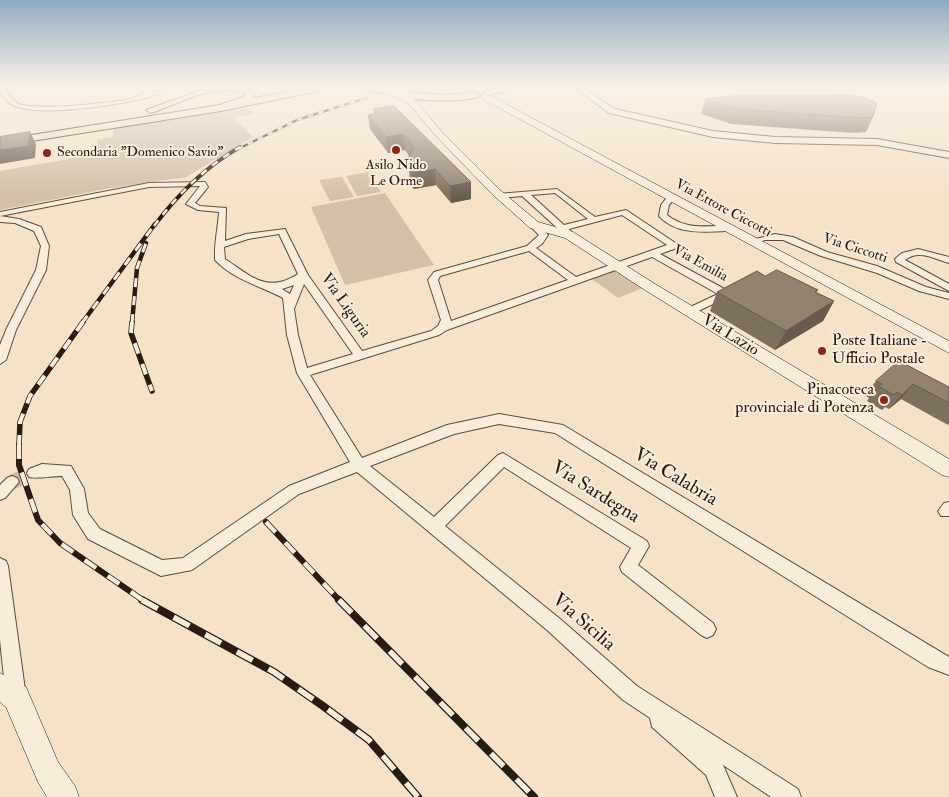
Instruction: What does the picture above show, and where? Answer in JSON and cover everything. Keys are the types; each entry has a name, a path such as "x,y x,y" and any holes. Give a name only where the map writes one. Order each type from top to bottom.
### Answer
{"main road":[{"path":"105,126 110,124"},
{"path":"0,143 117,124"},
{"name":"Via Lazio","path":"431,124 506,200 534,225 567,232 618,267 949,469"},
{"name":"Via Ettore Ciccotti","path":"535,124 949,348"},
{"path":"8,691 48,772 64,797"}],"street":[{"path":"669,124 712,134 775,140 877,142 949,155"},
{"path":"0,214 149,184 202,184 204,187 190,204 198,208 223,210 222,238 219,246 220,260 247,280 274,289 288,297 289,311"},
{"path":"506,200 524,193 558,190 594,220"},
{"path":"303,373 439,331 674,246 623,212 594,220 567,232 524,193"},
{"path":"671,198 666,205 663,216 668,221 681,226 704,229 728,228"},
{"path":"0,219 16,221 38,229 45,246 40,270 10,330 0,360"},
{"path":"439,331 446,320 434,280 438,274 530,248 543,238 542,232 534,225"},
{"name":"Via Liguria","path":"219,246 246,236 282,231 303,275 360,356"},
{"name":"Via Ciccotti","path":"752,241 770,236 786,237 825,255 880,271 935,293 949,296"},
{"path":"530,248 576,282"},
{"name":"Via Ciccotti","path":"949,260 929,252 919,251 911,252 900,259 901,262 949,288"},
{"name":"Via Emilia","path":"653,254 726,294 690,311"},
{"path":"274,289 292,285 303,275"},
{"path":"289,311 303,275"},
{"name":"Via Sicilia","path":"289,311 298,360 303,373 360,466 553,624 630,693 790,797"},
{"name":"Via Calabria","path":"34,474 42,470 66,470 77,489 81,515 94,534 161,568 186,565 294,490 452,429 499,419 558,429 918,650 949,666"},
{"name":"Via Sardegna","path":"434,527 503,459 641,546 628,568 707,629"},
{"path":"0,566 8,691"},
{"path":"630,693 713,768 726,797"}],"shaded area":[{"path":"139,124 240,124 253,137 186,177 111,188 0,210 0,171 97,154 97,139 113,137 113,128"},
{"path":"368,172 381,192 357,196 346,176"},
{"path":"342,177 354,197 330,201 319,180"},
{"path":"385,193 434,265 345,285 311,207"},
{"path":"616,270 643,288 618,298 592,279"}],"building":[{"path":"376,124 412,124 471,182 450,186 435,169 412,173 409,168 409,157 414,147 403,134 386,137"},
{"path":"30,132 28,146 0,150 0,137"},
{"path":"777,270 818,290 815,292 834,301 786,331 717,292 757,271 765,276"},
{"path":"899,361 949,387 949,403 913,384 902,395 897,392 894,395 878,386 882,384 876,381"}],"tunnel":[{"path":"12,482 34,473"}],"railway":[{"path":"238,149 288,124"},
{"path":"154,226 193,182 215,163 240,147"},
{"path":"82,323 155,224"},
{"path":"132,323 137,268 146,243"},
{"path":"19,446 20,422 30,396 83,322"},
{"path":"132,322 131,333 152,391"},
{"path":"19,446 19,465 38,520 60,543 144,601"},
{"path":"266,522 340,601"},
{"path":"142,600 274,672 323,706 369,740 418,797"},
{"path":"339,600 534,797"}],"place":[{"name":"Asilo Nido Le Orme","path":"396,150"},
{"name":"Secondaria \"Domenico Savio\"","path":"47,153"},
{"name":"Poste Italiane - Ufficio Postale","path":"822,351"},
{"name":"Pinacoteca provinciale di Potenza","path":"884,400"}]}
